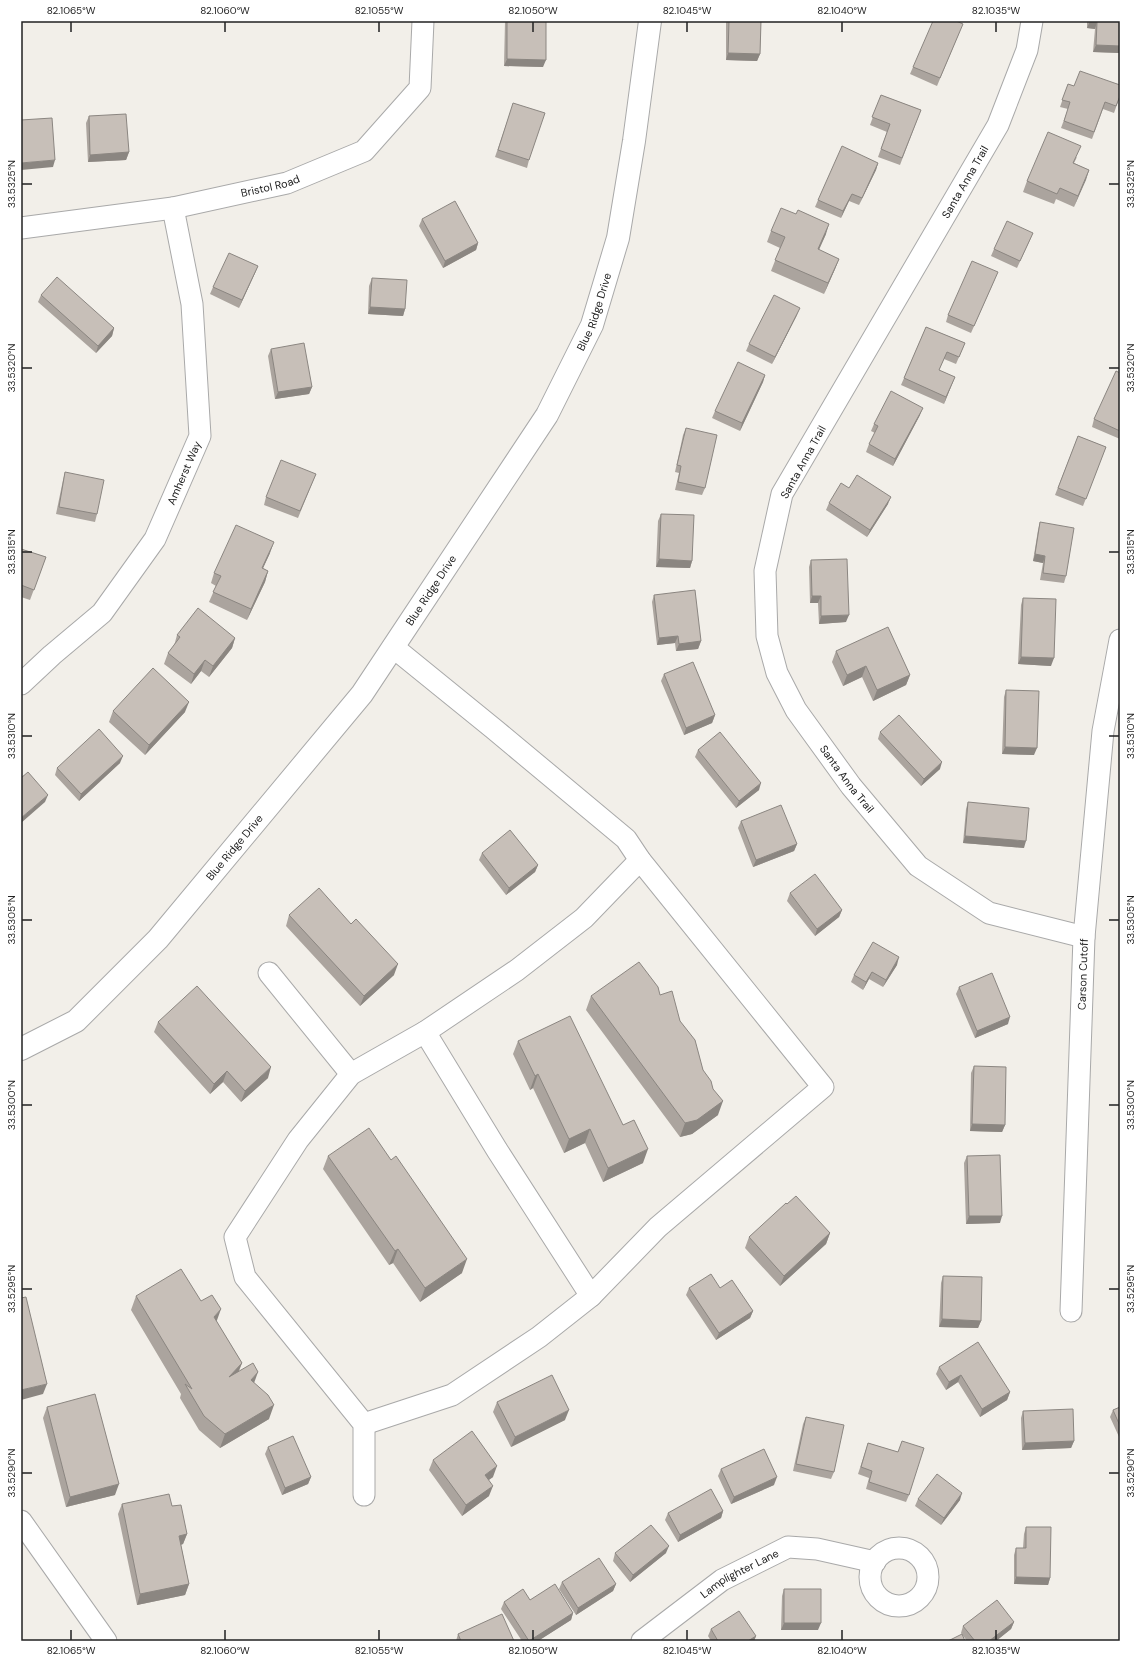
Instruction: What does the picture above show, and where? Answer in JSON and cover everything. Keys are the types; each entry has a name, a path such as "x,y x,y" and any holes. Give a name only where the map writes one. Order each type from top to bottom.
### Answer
{"street":[{"name":"Bristol Road","path":"21,228 173,208 287,183 364,151 420,88 423,21"},
{"name":"Blue Ridge Drive","path":"21,1049 76,1021 158,939 362,694 547,415 592,325 618,238 634,141 650,21"},
{"name":"Santa Anna Trail","path":"1032,21 1027,50 998,125 782,494 764,571 767,636 778,673 796,710 852,786 918,866 989,913 1084,937"},
{"name":"Amherst Way","path":"21,684 102,612 155,539 200,436 192,304 173,208"},
{"name":"Carson Cutoff","path":"1071,1311 1084,937 1103,731 1120,640"},
{"path":"364,1424 452,1395 539,1337 592,1296 658,1227 823,1087 640,860 626,839 393,647"},
{"path":"364,1495 364,1424 245,1277 235,1237 298,1140 351,1074 425,1032 517,970 584,918 640,860"},
{"path":"269,974 351,1074"},
{"path":"425,1032 497,1150 592,1296"},
{"path":"21,1521 106,1641"},
{"name":"Lamplighter Lane","path":"642,1641 722,1580 788,1546 817,1549 875,1562"}],"building":[{"path":"507,21 546,21 546,60 507,59"},
{"path":"729,21 761,21 760,54 728,53"},
{"path":"933,21 956,21 963,24 940,78 913,67"},
{"path":"1090,21 1120,21 1120,46 1096,45 1097,22"},
{"path":"1080,71 1120,85 1120,96 1116,106 1105,102 1094,132 1064,121 1070,102 1062,100 1068,84 1074,86"},
{"path":"881,95 921,110 902,158 881,149 890,124 872,117"},
{"path":"513,103 545,113 529,160 498,150"},
{"path":"126,114 129,152 90,155 89,116"},
{"path":"52,118 55,160 21,163 21,120"},
{"path":"1048,132 1081,146 1073,163 1089,170 1078,196 1060,188 1057,194 1027,181"},
{"path":"842,146 878,163 862,198 852,194 843,211 818,200"},
{"path":"455,201 478,243 445,261 422,219"},
{"path":"781,208 796,214 798,210 829,224 818,249 839,259 828,283 775,260 785,237 771,231"},
{"path":"1007,221 1033,233 1020,261 994,249"},
{"path":"229,253 258,266 242,300 213,287"},
{"path":"972,261 998,272 974,326 948,315"},
{"path":"57,277 114,328 98,346 41,295"},
{"path":"372,278 407,280 405,309 370,307"},
{"path":"774,295 800,308 775,357 749,344"},
{"path":"926,327 965,343 959,357 947,352 939,370 955,377 946,397 904,378"},
{"path":"304,343 312,387 278,392 271,349"},
{"path":"738,362 765,375 742,423 715,411"},
{"path":"1116,371 1120,373 1120,431 1094,419"},
{"path":"891,391 923,408 895,459 869,444 878,426 874,424"},
{"path":"686,428 717,435 705,488 678,482 681,466 677,465"},
{"path":"1078,436 1106,447 1086,499 1058,488"},
{"path":"281,460 316,474 300,511 266,497"},
{"path":"65,472 104,480 97,514 59,507"},
{"path":"857,475 891,497 870,530 829,503 841,483 849,488"},
{"path":"661,514 694,515 692,561 659,559"},
{"path":"1040,522 1074,528 1066,576 1043,573 1045,556 1035,554"},
{"path":"236,525 274,542 262,568 268,571 251,609 213,592 221,576 214,573"},
{"path":"21,549 46,557 34,590 21,585"},
{"path":"847,559 849,615 821,616 821,596 812,596 811,560"},
{"path":"695,590 701,641 679,644 678,636 659,638 654,595"},
{"path":"1023,598 1056,599 1054,658 1021,657"},
{"path":"198,608 235,638 213,666 205,660 194,674 168,653 180,637 177,635"},
{"path":"888,627 910,675 877,690 866,666 847,675 836,651"},
{"path":"693,662 715,715 686,728 664,674"},
{"path":"153,668 189,702 149,745 113,711"},
{"path":"1006,690 1039,691 1037,748 1005,747"},
{"path":"899,715 942,762 924,779 880,732"},
{"path":"99,729 123,756 81,794 57,768"},
{"path":"720,732 761,783 739,801 698,750"},
{"path":"28,772 48,795 21,818 21,778"},
{"path":"968,802 1029,808 1026,841 965,836"},
{"path":"781,805 797,844 756,860 741,821"},
{"path":"510,830 538,865 509,888 482,853"},
{"path":"815,874 842,910 817,929 790,893"},
{"path":"319,888 351,924 356,919 398,964 364,996 289,915"},
{"path":"873,942 899,957 886,980 872,972 866,982 854,975"},
{"path":"639,962 658,987 660,995 672,991 680,1021 695,1040 703,1070 711,1081 713,1089 723,1101 697,1120 685,1123 591,996"},
{"path":"992,973 1010,1017 977,1031 959,987"},
{"path":"197,986 271,1067 245,1091 227,1071 214,1084 158,1022"},
{"path":"570,1016 623,1125 634,1120 648,1149 608,1168 590,1129 569,1139 538,1074 535,1076 518,1041"},
{"path":"974,1066 1006,1067 1005,1125 972,1124"},
{"path":"369,1128 391,1160 396,1156 467,1259 425,1288 398,1249 395,1251 328,1156"},
{"path":"1000,1155 1002,1216 969,1216 967,1156"},
{"path":"796,1196 830,1233 784,1276 749,1237 786,1203 787,1204"},
{"path":"181,1269 201,1301 212,1295 221,1309 214,1317 242,1363 229,1377 253,1363 258,1372 251,1380 268,1395 274,1405 225,1434 204,1416 185,1384 192,1389 136,1296"},
{"path":"711,1274 720,1288 732,1280 753,1311 719,1333 689,1288"},
{"path":"943,1276 982,1277 981,1321 942,1319"},
{"path":"26,1297 47,1384 21,1390 21,1298"},
{"path":"978,1342 1010,1392 982,1409 961,1375 949,1382 939,1367"},
{"path":"552,1375 569,1410 515,1437 497,1402"},
{"path":"95,1394 119,1484 70,1497 47,1407"},
{"path":"1120,1407 1120,1426 1113,1410"},
{"path":"1073,1409 1074,1441 1025,1443 1023,1411"},
{"path":"806,1417 844,1425 834,1472 796,1464"},
{"path":"472,1431 497,1466 485,1475 493,1486 466,1505 433,1460"},
{"path":"293,1436 311,1477 285,1488 268,1447"},
{"path":"902,1441 924,1448 909,1495 869,1482 872,1471 861,1467 868,1443 898,1452"},
{"path":"764,1449 777,1477 734,1497 721,1469"},
{"path":"937,1474 962,1493 944,1518 918,1499"},
{"path":"711,1489 723,1511 680,1535 668,1513"},
{"path":"169,1494 172,1506 181,1505 187,1534 179,1536 189,1584 140,1594 122,1504"},
{"path":"651,1525 669,1546 633,1575 615,1553"},
{"path":"1026,1527 1051,1527 1050,1578 1016,1577 1016,1548 1026,1548"},
{"path":"599,1558 616,1584 578,1608 562,1582"},
{"path":"555,1584 573,1613 529,1641 504,1602 523,1589 530,1600"},
{"path":"784,1589 821,1589 821,1623 784,1623"},
{"path":"997,1600 1014,1622 989,1641 975,1641 963,1626"},
{"path":"739,1611 756,1636 748,1641 718,1641 711,1629"},
{"path":"502,1614 514,1641 461,1641 458,1634"},
{"path":"962,1634 965,1641 948,1641"}]}
